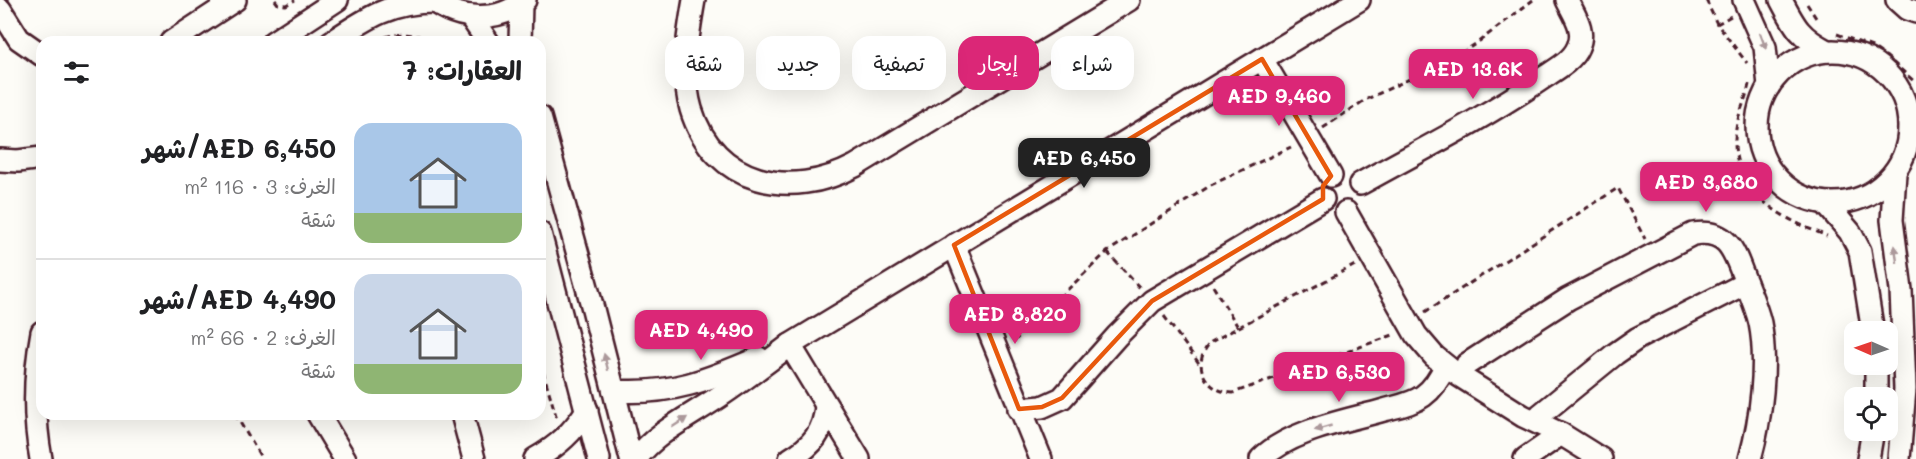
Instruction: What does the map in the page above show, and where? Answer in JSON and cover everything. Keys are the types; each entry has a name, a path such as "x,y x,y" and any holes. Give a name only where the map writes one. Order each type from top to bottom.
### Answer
{"street":[{"path":"180,36 235,0"},
{"path":"282,36 337,0"},
{"path":"694,0 688,40 687,89 691,109 699,129 711,147 743,173 763,182 794,184 826,179 855,166 1130,0"},
{"path":"636,459 662,433 731,388 790,345 1359,0"},
{"path":"1360,184 1487,114 1572,57 1580,41 1581,33 1567,0"},
{"path":"1746,4 1765,47 1759,83 1761,105 1757,126 1758,140 1765,160 1776,178 1805,198 1825,203 1845,202 1864,197 1876,191 1895,173 1901,163 1909,141 1909,117 1903,94 1890,75 1872,61 1831,42 1809,41 1801,34 1781,0"},
{"path":"1897,0 1907,9 1916,12"},
{"path":"341,36 377,13 405,4 434,1 457,14 470,16 496,15 523,2 520,36"},
{"path":"0,9 20,39 36,51"},
{"path":"470,16 484,36"},
{"path":"1759,83 1778,75 1794,61 1814,53 1831,42"},
{"path":"1262,59 1330,176"},
{"path":"546,139 631,459"},
{"path":"0,160 36,158"},
{"path":"1343,172 1356,178 1360,184 1362,195 1352,208 1332,210 1323,199 1323,186 1330,176 1343,172"},
{"path":"1895,173 1892,220 1901,290 1905,389 1899,459"},
{"path":"1019,409 1042,407 1062,398 1147,305 1323,199"},
{"path":"1825,203 1850,232 1860,251 1871,321"},
{"path":"1352,208 1371,256 1416,321 1445,348 1540,415 1561,434"},
{"path":"1352,208 1416,321 1424,346 1445,366 1523,416 1561,434 1601,459"},
{"path":"1467,364 1568,299 1653,254 1693,234 1713,234 1730,244 1756,309 1762,341 1760,413 1750,459"},
{"path":"954,245 1041,459"},
{"path":"546,256 599,459"},
{"path":"1540,415 1638,338 1663,323 1746,283"},
{"path":"614,391 645,393 676,389 721,374 790,345"},
{"path":"790,345 859,459"},
{"path":"1261,459 1278,445 1296,436 1412,402 1432,387 1440,378 1445,366"},
{"path":"36,368 34,403 41,459"},
{"path":"790,459 816,439 824,424 826,406"},
{"path":"535,459 561,443 587,410"},
{"path":"322,420 345,459"},
{"path":"464,420 474,457"},
{"path":"1525,459 1561,434"}],"path":[{"path":"276,0 282,5 295,0"},
{"path":"998,356 1107,252 1211,185 1308,137 1365,100 1458,55 1533,0"},
{"path":"1706,0 1717,24 1747,64 1748,72"},
{"path":"1804,0 1820,23"},
{"path":"1717,24 1746,4"},
{"path":"385,36 419,36"},
{"path":"1831,42 1857,40 1887,57 1916,83"},
{"path":"1759,83 1736,128 1736,151 1742,173 1754,193 1780,215 1827,236"},
{"path":"1371,256 1211,342 1201,359 1202,374 1205,380 1217,391 1225,393 1240,391 1416,321 1618,188 1653,254"},
{"path":"1204,271 1239,327"},
{"path":"546,381 561,443"},
{"path":"239,420 262,459"}],"highlighted area":[{"path":"1262,59 1331,176 1323,186 1323,199 1152,301 1062,398 1042,407 1019,409 954,245"}]}
